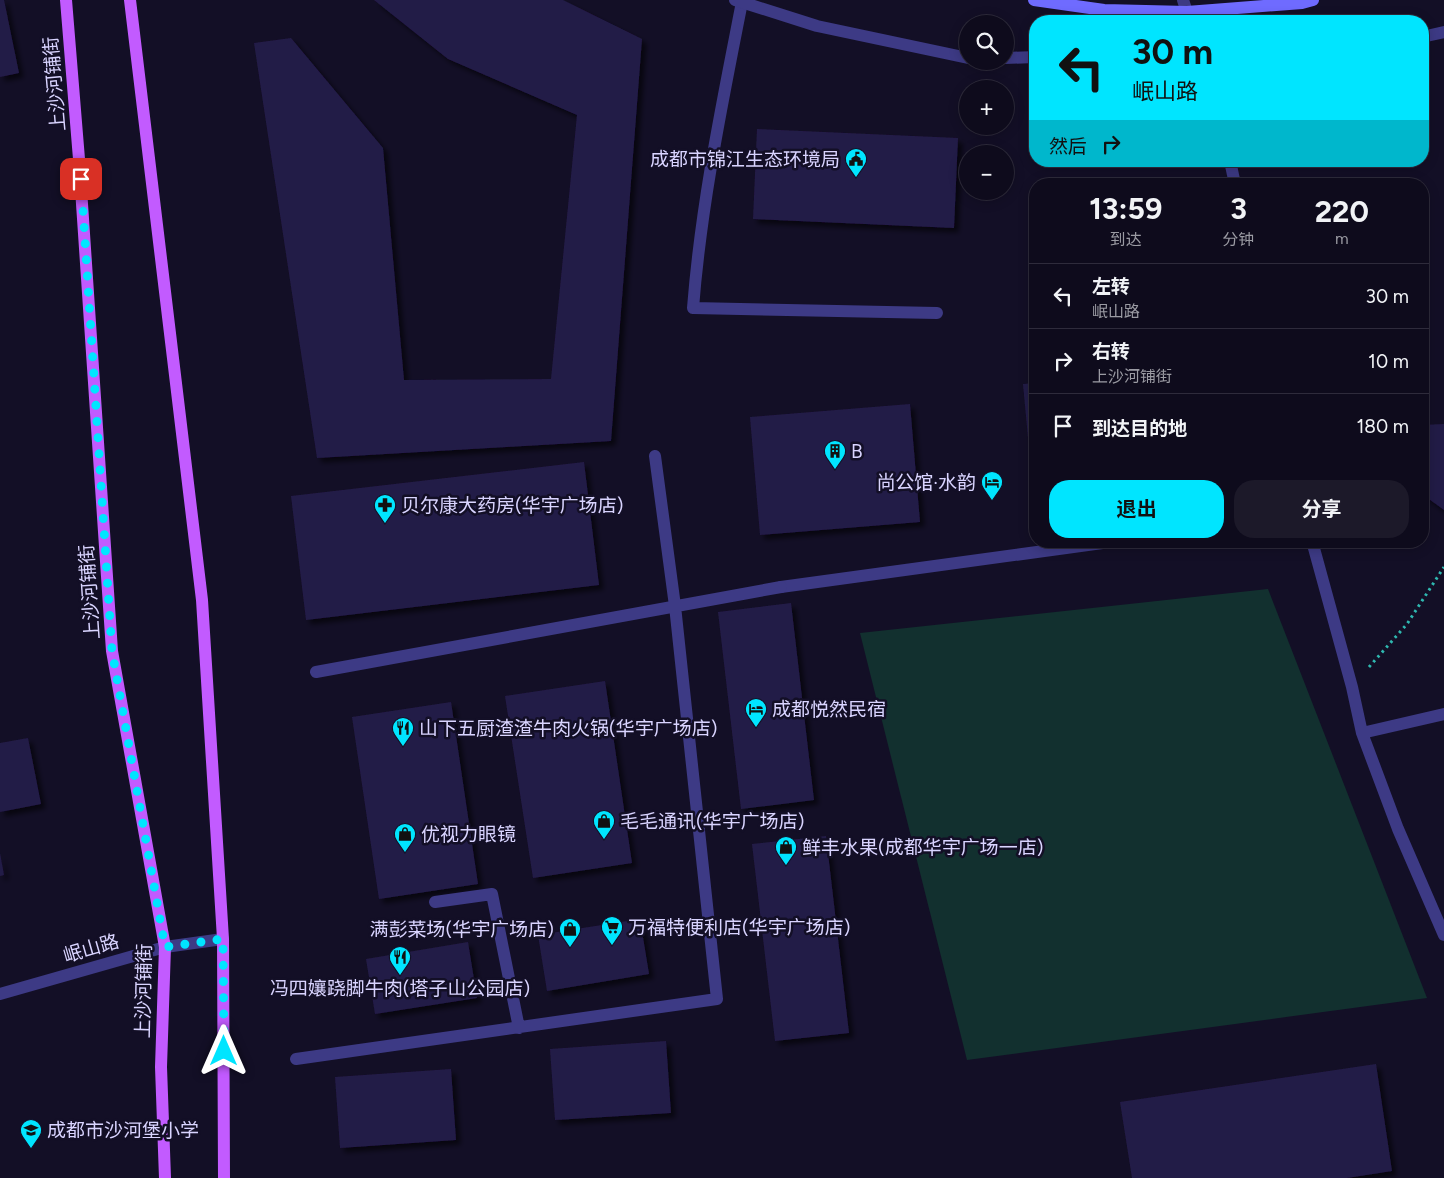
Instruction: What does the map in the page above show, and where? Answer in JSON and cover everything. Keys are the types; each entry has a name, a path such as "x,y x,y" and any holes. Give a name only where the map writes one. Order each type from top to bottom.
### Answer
{"main road":[{"name":"上沙河铺街","path":"66,0 80,169 112,651 165,947 161,1067 165,1178"},
{"path":"130,0 202,600 223,939 224,1178"},
{"path":"1034,0 1104,10 1187,11 1313,0"}],"street":[{"path":"937,313 693,308 698,255 738,1 817,26 959,56"},
{"path":"1429,35 1444,32"},
{"path":"1014,58 1029,57"},
{"path":"296,1059 717,999 675,606 655,456"},
{"path":"316,672 781,587 1066,548"},
{"path":"1314,548 1352,687 1362,733 1398,829 1444,935"},
{"path":"1362,733 1444,714"},
{"path":"435,902 492,894 519,1028"},
{"name":"岷山路","path":"0,994 165,947 223,939"}],"path":[{"path":"1352,687 1407,624 1444,567"}],"green space":[{"path":"1268,589 1427,998 967,1060 860,633"}],"building":[{"path":"0,0 4,0 19,73 0,77"},
{"path":"374,0 563,0 642,39 611,441 317,458 254,43 291,38 383,148 404,380 551,379 577,115 448,59"},
{"name":"成都市锦江生态环境局","path":"757,129 958,138 954,228 753,219"},
{"path":"1023,384 1029,384 1029,449"},
{"name":"B","path":"910,404 920,522 760,535 750,417"},
{"path":"1444,424 1444,510 1429,499 1429,425"},
{"path":"584,462 599,585 306,620 291,496"},
{"path":"791,603 814,800 741,809 718,612"},
{"path":"605,681 632,863 533,878 505,696"},
{"path":"451,702 478,884 379,899 352,717"},
{"path":"28,738 41,804 0,812 0,743"},
{"path":"826,836 849,1033 775,1041 752,844"},
{"path":"0,853 4,875 0,876"},
{"path":"640,919 649,974 547,991 538,935"},
{"path":"468,942 477,998 375,1014 366,959"},
{"path":"666,1041 671,1113 555,1120 550,1049"},
{"path":"1376,1064 1392,1171 1347,1178 1132,1178 1120,1102"},
{"path":"451,1069 456,1140 340,1148 335,1077"}],"place":[{"name":"成都市锦江生态环境局","path":"856,178"},
{"name":"B","path":"835,470"},
{"name":"尚公馆·水韵","path":"992,501"},
{"name":"贝尔康大药房(华宇广场店)","path":"385,524"},
{"name":"成都悦然民宿","path":"756,728"},
{"name":"山下五厨渣渣牛肉火锅(华宇广场店)","path":"403,747"},
{"name":"毛毛通讯(华宇广场店)","path":"604,840"},
{"name":"优视力眼镜","path":"405,853"},
{"name":"鲜丰水果(成都华宇广场一店)","path":"786,866"},
{"name":"万福特便利店(华宇广场店)","path":"612,946"},
{"name":"满彭菜场(华宇广场店)","path":"570,948"},
{"name":"冯四孃跷脚牛肉(塔子山公园店)","path":"400,976"},
{"name":"成都市沙河堡小学","path":"31,1149"}],"route":[{"path":"81,179 112,651 165,947 223,939 224,1051"}]}
